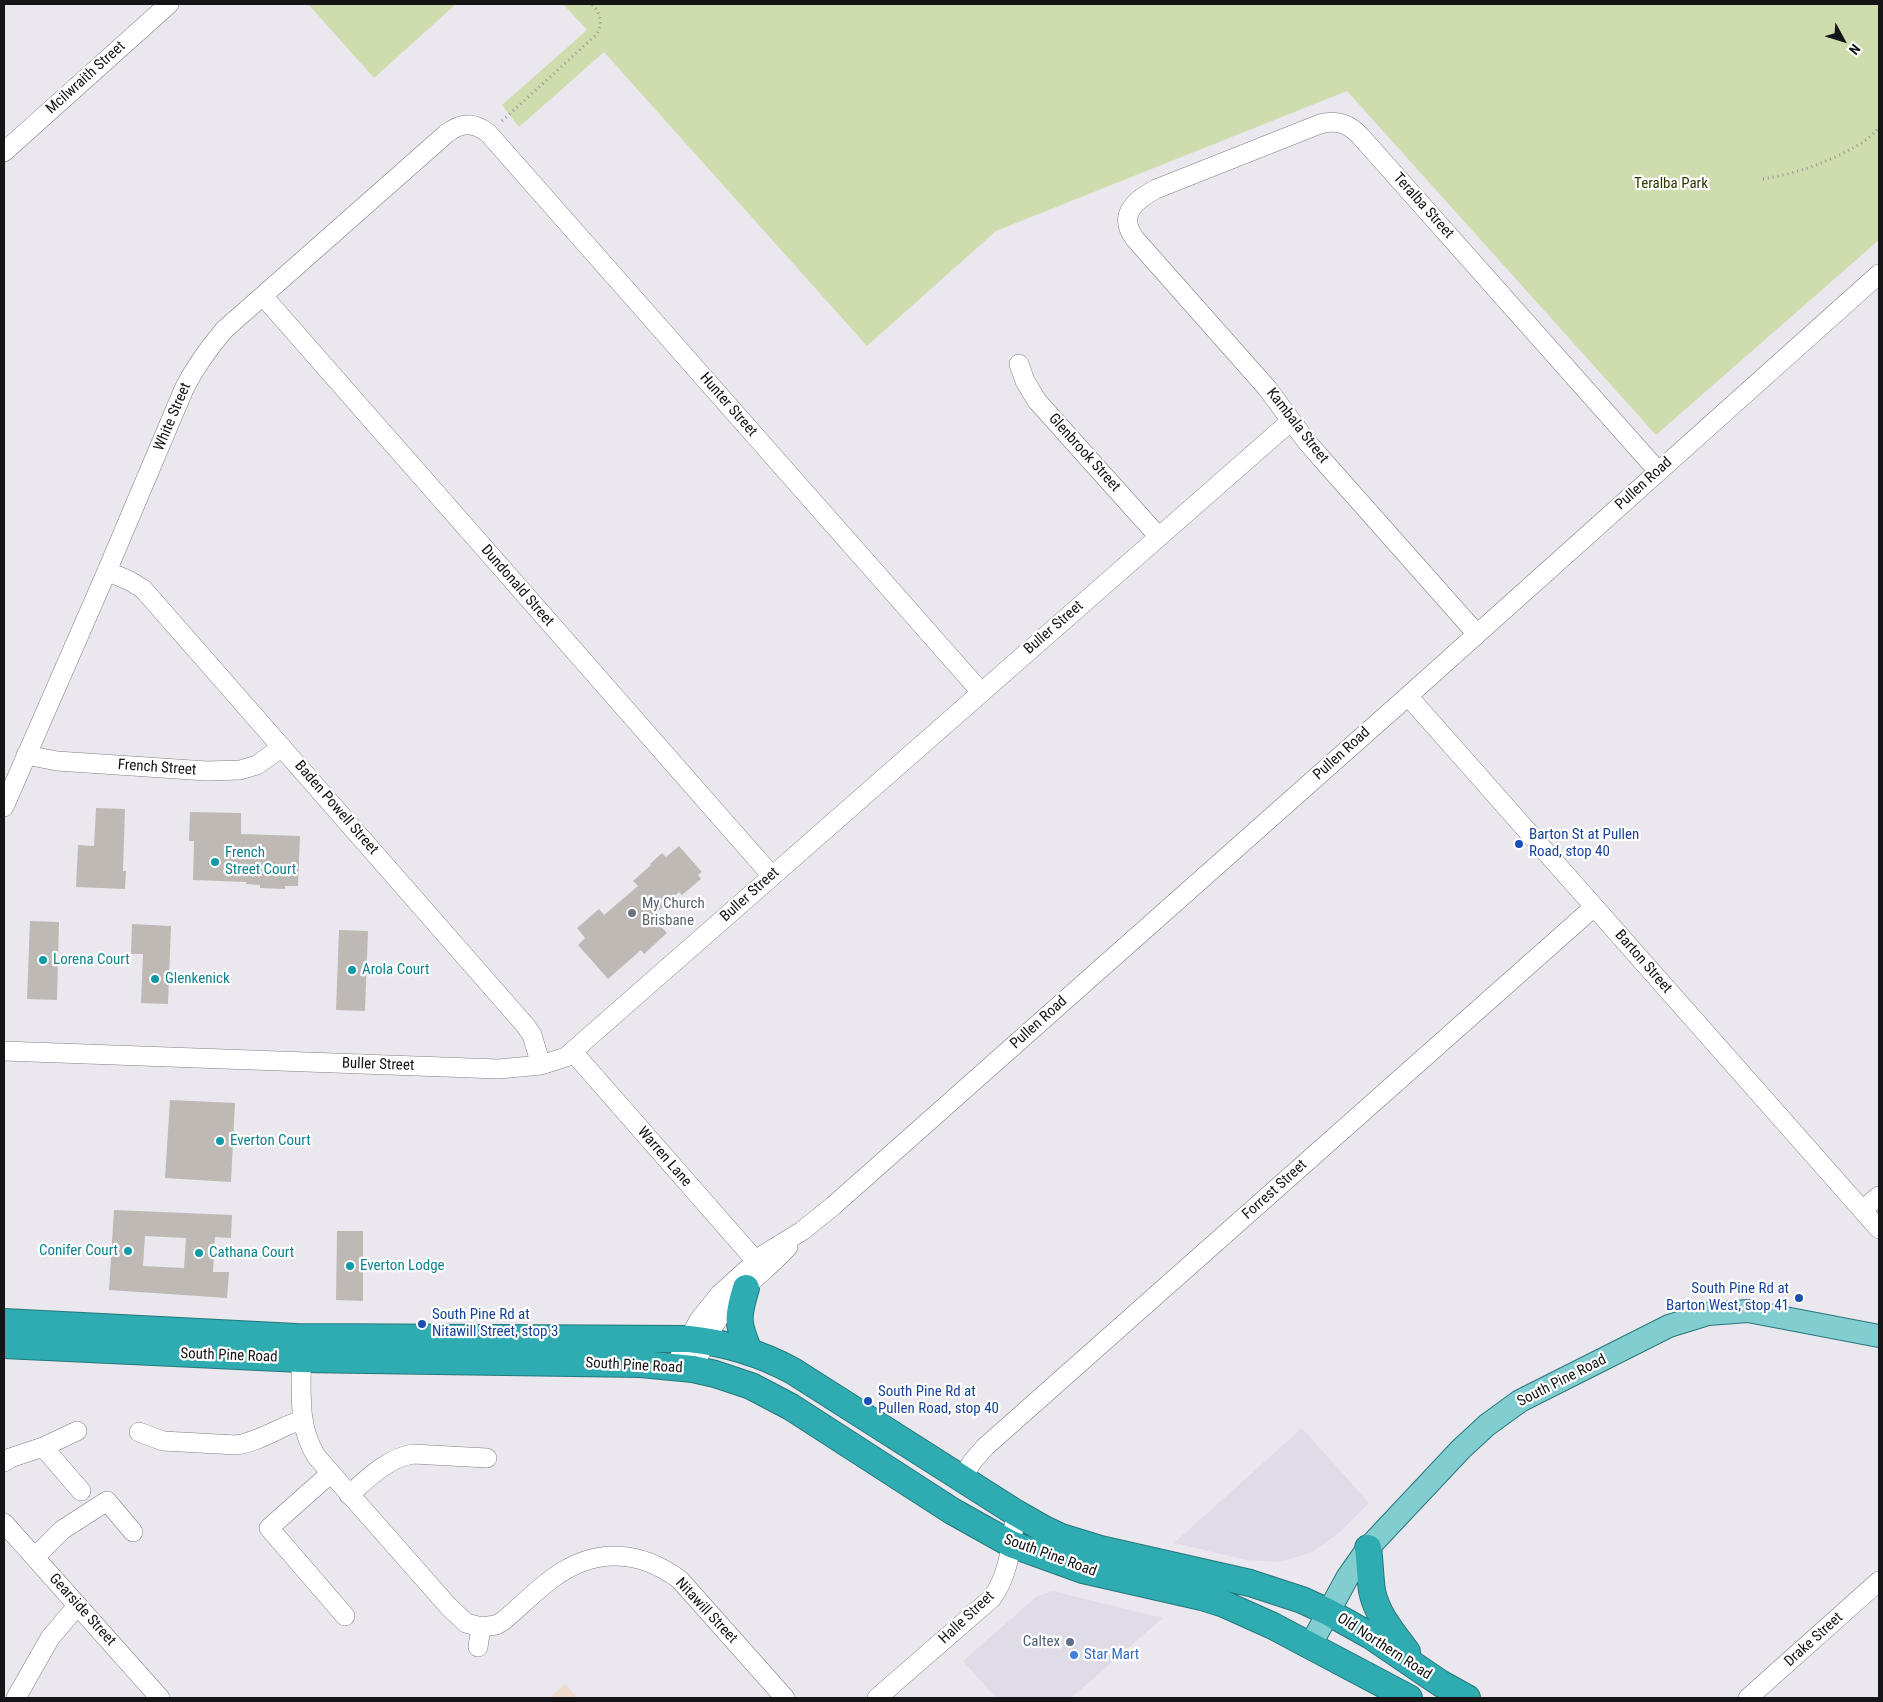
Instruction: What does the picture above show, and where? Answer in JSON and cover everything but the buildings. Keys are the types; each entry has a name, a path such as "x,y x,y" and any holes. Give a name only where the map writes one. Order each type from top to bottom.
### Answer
{"highway":[{"path":"746,1288 739,1320 743,1338 749,1351"},
{"name":"South Pine Road","path":"4,1322 296,1337 697,1340 749,1351 778,1362 800,1375 1016,1514 1061,1537 1140,1559 1250,1583 1302,1600 1328,1612"},
{"name":"South Pine Road","path":"4,1345 301,1358 632,1364 684,1368 734,1380 772,1396 816,1422 952,1511 1011,1544 1082,1570 1224,1604 1273,1626 1310,1646"},
{"path":"1368,1548 1372,1591 1379,1611 1386,1624 1419,1670"},
{"name":"Old Northern Road","path":"1328,1612 1372,1636 1419,1670 1467,1698"},
{"name":"Old Northern Road","path":"1310,1646 1409,1698"}],"main road":[{"name":"South Pine Road","path":"1310,1646 1352,1568 1368,1548 1461,1449 1487,1425 1520,1401 1669,1326 1708,1314 1748,1311 1879,1336"}],"street":[{"name":"Mcilwraith Street","path":"4,152 169,4"},
{"name":"Teralba Street","path":"1128,214 1134,204 1156,189 1320,124 1336,122 1350,126 1658,471"},
{"name":"White Street","path":"4,807 194,370 207,350 224,330 446,134 462,124 470,124"},
{"name":"Hunter Street","path":"470,124 488,133 981,692"},
{"name":"Kambala Street","path":"1128,214 1128,226 1135,239 1267,388 1328,466 1477,634"},
{"name":"Pullen Road","path":"684,1368 697,1340 802,1231 1408,696 1879,274"},
{"name":"Dundonald Street","path":"263,296 772,876"},
{"name":"Glenbrook Street","path":"1019,364 1025,381 1037,401 1159,537"},
{"name":"Buller Street","path":"4,1051 476,1069 541,1065 559,1060 573,1052 1291,421"},
{"name":"Baden Powell Street","path":"107,571 143,589 282,746 525,1024 532,1035 541,1065"},
{"name":"Barton Street","path":"1408,696 1879,1229"},
{"name":"French Street","path":"26,755 57,762 207,771 240,770 257,765 282,746"},
{"name":"Forrest Street","path":"962,1478 972,1462 985,1448 1594,906"},
{"name":"Warren Lane","path":"573,1052 756,1261"},
{"path":"1862,1210 1879,1196"},
{"name":"Pullen Road","path":"697,1340 699,1320 720,1294 756,1261 802,1231"},
{"path":"301,1358 302,1420 310,1447 349,1495 449,1607 466,1623 481,1627 478,1646"},
{"path":"139,1432 163,1441 236,1445 247,1444 284,1426 302,1420"},
{"path":"4,1462 10,1458 44,1447 77,1431"},
{"path":"44,1447 81,1492"},
{"path":"349,1495 374,1473 402,1455 487,1458"},
{"path":"331,1474 269,1528 346,1616"},
{"path":"35,1557 62,1530 106,1501 133,1532"},
{"name":"Halle Street","path":"888,1695 992,1598 1006,1571 1016,1514"},
{"name":"Gearside Street","path":"4,1523 160,1698"},
{"name":"Nitawill Street","path":"481,1627 488,1627 503,1621 552,1579 576,1565 601,1556 638,1558 668,1571 680,1580 785,1698"},
{"name":"Drake Street","path":"1748,1698 1879,1581"},
{"path":"16,1698 50,1638 77,1606"}],"path":[{"path":"488,133 597,34 601,26 600,16 592,4"},
{"path":"1763,179 1777,177 1821,163 1860,145 1879,128"}],"shaded area":[{"path":"1302,1428 1369,1503 1340,1532 1313,1552 1280,1562 1246,1560 1174,1543"},
{"path":"1053,1591 1163,1618 1071,1698 996,1698 963,1661 1037,1596"},
{"path":"565,1684 578,1698 549,1698"}],"green space":[{"path":"308,4 456,4 374,78"},
{"name":"Teralba Park","path":"563,4 1879,4 1879,240 1656,435 1347,91 996,231 867,346 604,52 519,127 502,105 587,30"}],"place":[{"name":"Barton St at Pullen Road, stop 40","path":"1519,844"},
{"name":"French Street Court","path":"215,862"},
{"name":"My Church Brisbane","path":"632,913"},
{"name":"Lorena Court","path":"43,960"},
{"name":"Arola Court","path":"352,970"},
{"name":"Glenkenick","path":"155,979"},
{"name":"Everton Court","path":"220,1141"},
{"name":"Conifer Court","path":"128,1251"},
{"name":"Cathana Court","path":"199,1253"},
{"name":"Everton Lodge","path":"350,1266"},
{"name":"South Pine Rd at Barton West, stop 41","path":"1799,1298"},
{"name":"South Pine Rd at Nitawill Street, stop 3","path":"422,1324"},
{"name":"South Pine Rd at Pullen Road, stop 40","path":"868,1401"},
{"name":"Caltex","path":"1070,1642"},
{"name":"Star Mart","path":"1074,1655"}]}
